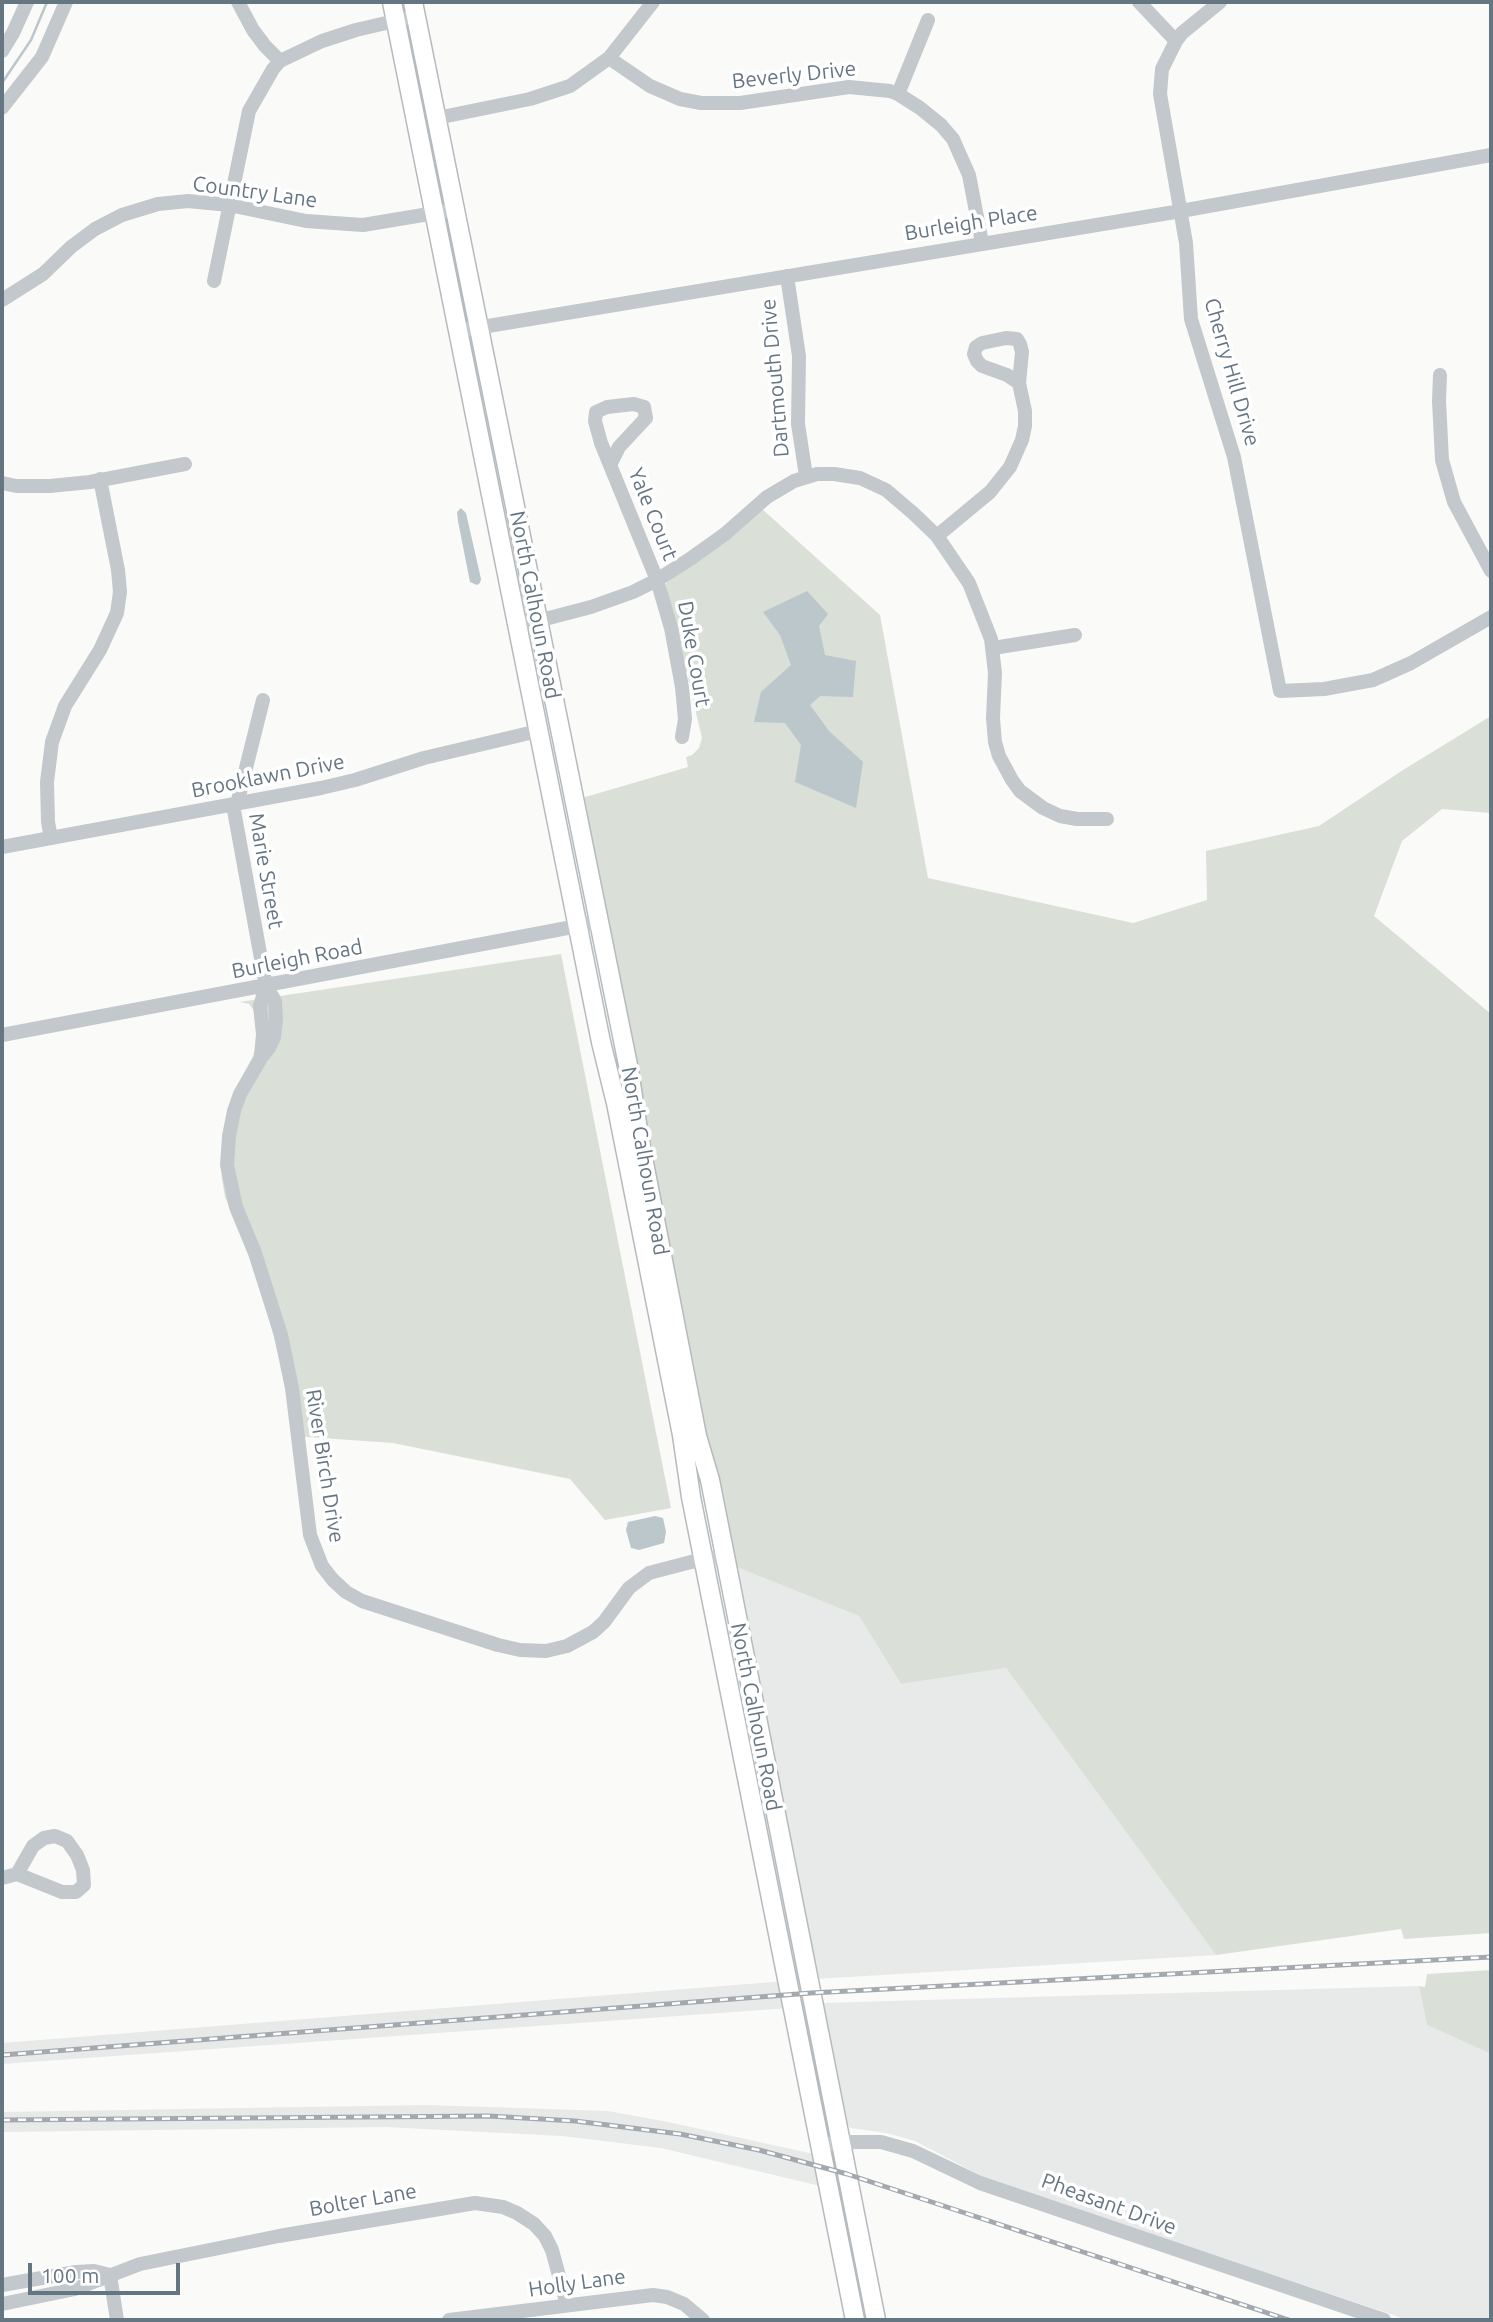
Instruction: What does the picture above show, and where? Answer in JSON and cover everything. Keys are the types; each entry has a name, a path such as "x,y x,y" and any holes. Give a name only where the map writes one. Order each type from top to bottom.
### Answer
{"main road":[{"name":"North Calhoun Road","path":"392,2 441,212 458,331 682,1435 703,1560 855,2320"},
{"name":"North Calhoun Road","path":"414,9 599,922 694,1422 710,1480 876,2320"}],"street":[{"path":"2,51 27,2"},
{"path":"2,108 42,57 66,2"},
{"path":"238,2 253,30 280,61"},
{"path":"437,118 545,95 570,86 609,58 653,2"},
{"path":"1139,2 1176,41"},
{"name":"Cherry Hill Drive","path":"1220,2 1176,41 1162,69 1160,94 1186,243 1191,319 1234,457 1280,691 1324,689 1373,680 1411,663 1491,617"},
{"path":"214,281 248,111 280,61 322,41 396,20 414,9"},
{"path":"898,94 928,20"},
{"name":"Beverly Drive","path":"609,58 650,86 680,99 701,103 740,103 849,87 898,94 941,125 953,139 969,175 982,243"},
{"name":"Burleigh Place","path":"458,331 1181,211 1491,155"},
{"name":"Country Lane","path":"2,300 43,274 83,237 122,215 158,204 188,201 229,205 306,221 363,225 441,212"},
{"name":"Dartmouth Drive","path":"787,276 799,356 798,424 806,476"},
{"path":"1440,375 1442,460 1454,502 1491,571"},
{"path":"937,536 990,492 1010,467 1020,447 1025,426 1019,383"},
{"name":"Yale Court","path":"610,464 619,447 646,418 644,407 639,404 607,407 596,412 595,421 601,443 657,580"},
{"path":"2,484 50,486 100,480 185,464"},
{"path":"517,624 591,607 634,592 657,580 725,534 774,493 806,476 834,474 860,478 886,490 937,536 969,583 986,622 993,648 995,742 1012,780 1020,791 1043,808 1060,816 1107,819"},
{"path":"51,838 47,782 52,741 65,706 100,650 117,612 120,592 100,480"},
{"name":"Duke Court","path":"657,580 677,656 685,719 682,737"},
{"path":"993,648 1075,635"},
{"name":"Marie Street","path":"263,700 235,805 265,986"},
{"name":"Brooklawn Drive","path":"2,847 235,805 355,780 424,758 538,731"},
{"name":"Burleigh Road","path":"2,1035 599,922"},
{"name":"River Birch Drive","path":"265,986 275,1001 274,1037 240,1094 229,1136 227,1165 236,1207 255,1253 282,1339 296,1412 310,1535 322,1566 332,1580 362,1601 384,1609 498,1645 520,1650 546,1651 567,1646 593,1632 604,1622 629,1588 649,1573 666,1567 725,1556"},
{"path":"2,1878 17,1874 62,1892 76,1892 84,1885 83,1870 77,1855 67,1841 55,1836 44,1838 33,1846 17,1874"},
{"name":"Pheasant Drive","path":"820,2146 840,2142 881,2142 913,2151 980,2183 1384,2320"},
{"name":"Bolter Lane","path":"2,2304 75,2289 140,2264 454,2205 486,2203 517,2213 534,2224 545,2236 552,2250 567,2305"},
{"name":"Bolter Lane","path":"2,2285 76,2272 93,2271 110,2275"},
{"path":"110,2275 117,2320"},
{"name":"Holly Lane","path":"449,2320 653,2295 667,2297 684,2305 703,2320"}],"shaded area":[{"path":"461,508 466,513 481,579 477,585 470,582 458,521 457,512"},
{"path":"762,509 880,615 928,878 1133,923 1207,900 1206,851 1319,826 1491,716 1491,813 1442,809 1402,841 1374,916 1491,1014 1491,1933 1404,1939 1401,1929 1216,1955 1006,1668 901,1684 859,1616 734,1566 645,1135 582,798 688,767 686,757 699,748 702,738 667,581"},
{"path":"807,591 828,614 819,626 825,655 856,661 853,697 820,696 810,705 829,731 863,762 856,808 795,782 801,745 785,723 754,722 761,692 791,665 780,635 763,612"},
{"path":"561,954 671,1508 605,1520 570,1479 393,1443 293,1436 285,1383 268,1313 246,1247 225,1197 222,1179 221,1161 238,1084 253,1056 258,1038 255,1012 249,1004 240,1002"},
{"path":"655,1516 663,1518 666,1532 664,1543 639,1550 631,1548 626,1530 628,1522"},
{"path":"734,1566 859,1616 901,1684 1006,1668 1216,1955 815,1979"},
{"path":"1491,1970 1491,2054 1427,2025 1419,1986 1425,1987 1427,1974"},
{"path":"786,1981 790,2008 2,2064 2,2043"},
{"path":"1419,1986 1427,2025 1491,2054 1491,2320 1408,2320 987,2179 915,2141 851,2128 846,2124 820,2003"},
{"path":"427,2105 608,2111 668,2122 814,2154 820,2186 661,2148 562,2136 385,2127 2,2132 2,2112"}],"waterway":[{"path":"2,83 31,40 47,2"}],"railway":[{"path":"2,2055 811,1993 1491,1957"},
{"path":"2,2120 489,2116 575,2121 680,2134 759,2150 847,2174 1289,2320"}]}
